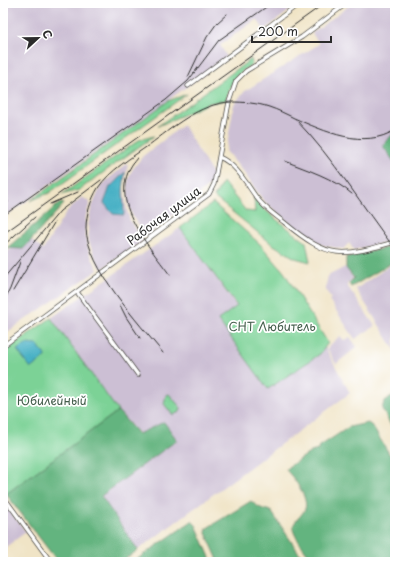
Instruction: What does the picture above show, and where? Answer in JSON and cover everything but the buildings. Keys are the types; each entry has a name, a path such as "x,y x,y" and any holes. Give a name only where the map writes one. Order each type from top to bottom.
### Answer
{"street":[{"path":"188,86 300,3"},
{"name":"Рабочая улица","path":"3,346 206,197 214,184 229,102 234,85 239,77 302,37 347,3"},
{"path":"219,157 233,165 261,203 296,232 323,249 336,253 354,252 395,242"},
{"path":"77,292 138,375"},
{"path":"3,496 52,562"}],"shaded area":[{"path":"3,3 300,3 264,30 257,19 220,45 227,57 3,218"},
{"path":"353,3 395,3 395,246 391,241 354,250 349,243 343,249 322,245 290,224 263,200 226,151 234,104 245,91 319,44 312,33"},
{"path":"183,125 213,175 212,183 146,237 133,217 128,204 128,180 132,170 143,156"},
{"path":"128,163 124,187 126,206 130,221 143,241 102,269 89,242 88,226 91,209 100,188 107,180"},
{"path":"82,197 90,202 86,216 85,234 89,251 98,270 3,335 3,254 29,238 43,250 67,211"},
{"path":"180,228 237,307 219,321 320,354 325,347 350,393 138,550 101,496 177,440 139,434 118,411 51,318"},
{"path":"395,262 395,350 356,289"},
{"path":"345,267 353,278 347,284 348,287 375,326 355,339 329,300 331,299 325,289 328,276"},
{"path":"340,336 344,340 350,337 357,347 336,364 327,348"},
{"path":"3,501 26,532 3,549"}],"green space":[{"path":"251,59 252,64 234,79 226,100 209,103 158,126"},
{"path":"187,94 49,193 30,201 168,101"},
{"path":"395,131 395,163 383,146"},
{"path":"154,136 79,190 61,195 139,140"},
{"path":"223,182 246,211 255,212 254,198 272,216 306,242 310,262 295,258 272,244 214,197"},
{"path":"61,202 64,204 23,249 7,248"},
{"name":"СНТ Любитель","path":"213,203 260,244 284,272 328,343 320,354 268,389 218,320 237,306 180,228"},
{"path":"389,247 395,253 395,261 351,287 349,283 354,278 346,268 346,257"},
{"name":"Юбилейный","path":"51,318 118,411 6,494 3,490 3,352"},
{"path":"169,394 181,408 180,412 173,415 164,404 166,395"},
{"path":"395,395 395,433 382,409 384,402"},
{"path":"118,411 138,434 164,422 177,440 101,496 138,550 121,562 58,562 6,494"},
{"path":"368,423 372,426 395,463 395,562 314,562 293,531 295,523 306,506 301,489 286,470 288,467 311,452 318,450 320,446 349,427"},
{"path":"251,501 260,508 271,511 305,562 219,562 206,533 207,528"},
{"path":"192,521 196,525 212,562 133,562"}],"water":[{"path":"125,172 123,191 124,215 113,214 104,203 110,187"},
{"path":"26,344 38,345 46,357 31,368 17,350"}],"railway":[{"path":"3,216 166,100 188,81 219,40 272,3"},
{"path":"3,234 325,3"},
{"path":"188,77 207,37 217,23 227,14"},
{"path":"163,353 128,311 104,277 89,244 86,228 89,207 98,188 108,176 177,124 197,112 220,103 241,102 276,109 318,128 344,136 370,138 383,136 395,130"},
{"path":"296,120 323,151 395,249"},
{"path":"137,158 128,173 125,188 126,204 140,234 170,275"},
{"path":"285,161 329,179 345,188 352,194"},
{"path":"3,279 60,211 101,180"},
{"path":"50,204 78,192"},
{"path":"3,204 8,202"},
{"path":"3,246 35,217"},
{"path":"13,291 54,223"},
{"path":"3,303 20,262"},
{"path":"120,305 140,338"}]}
